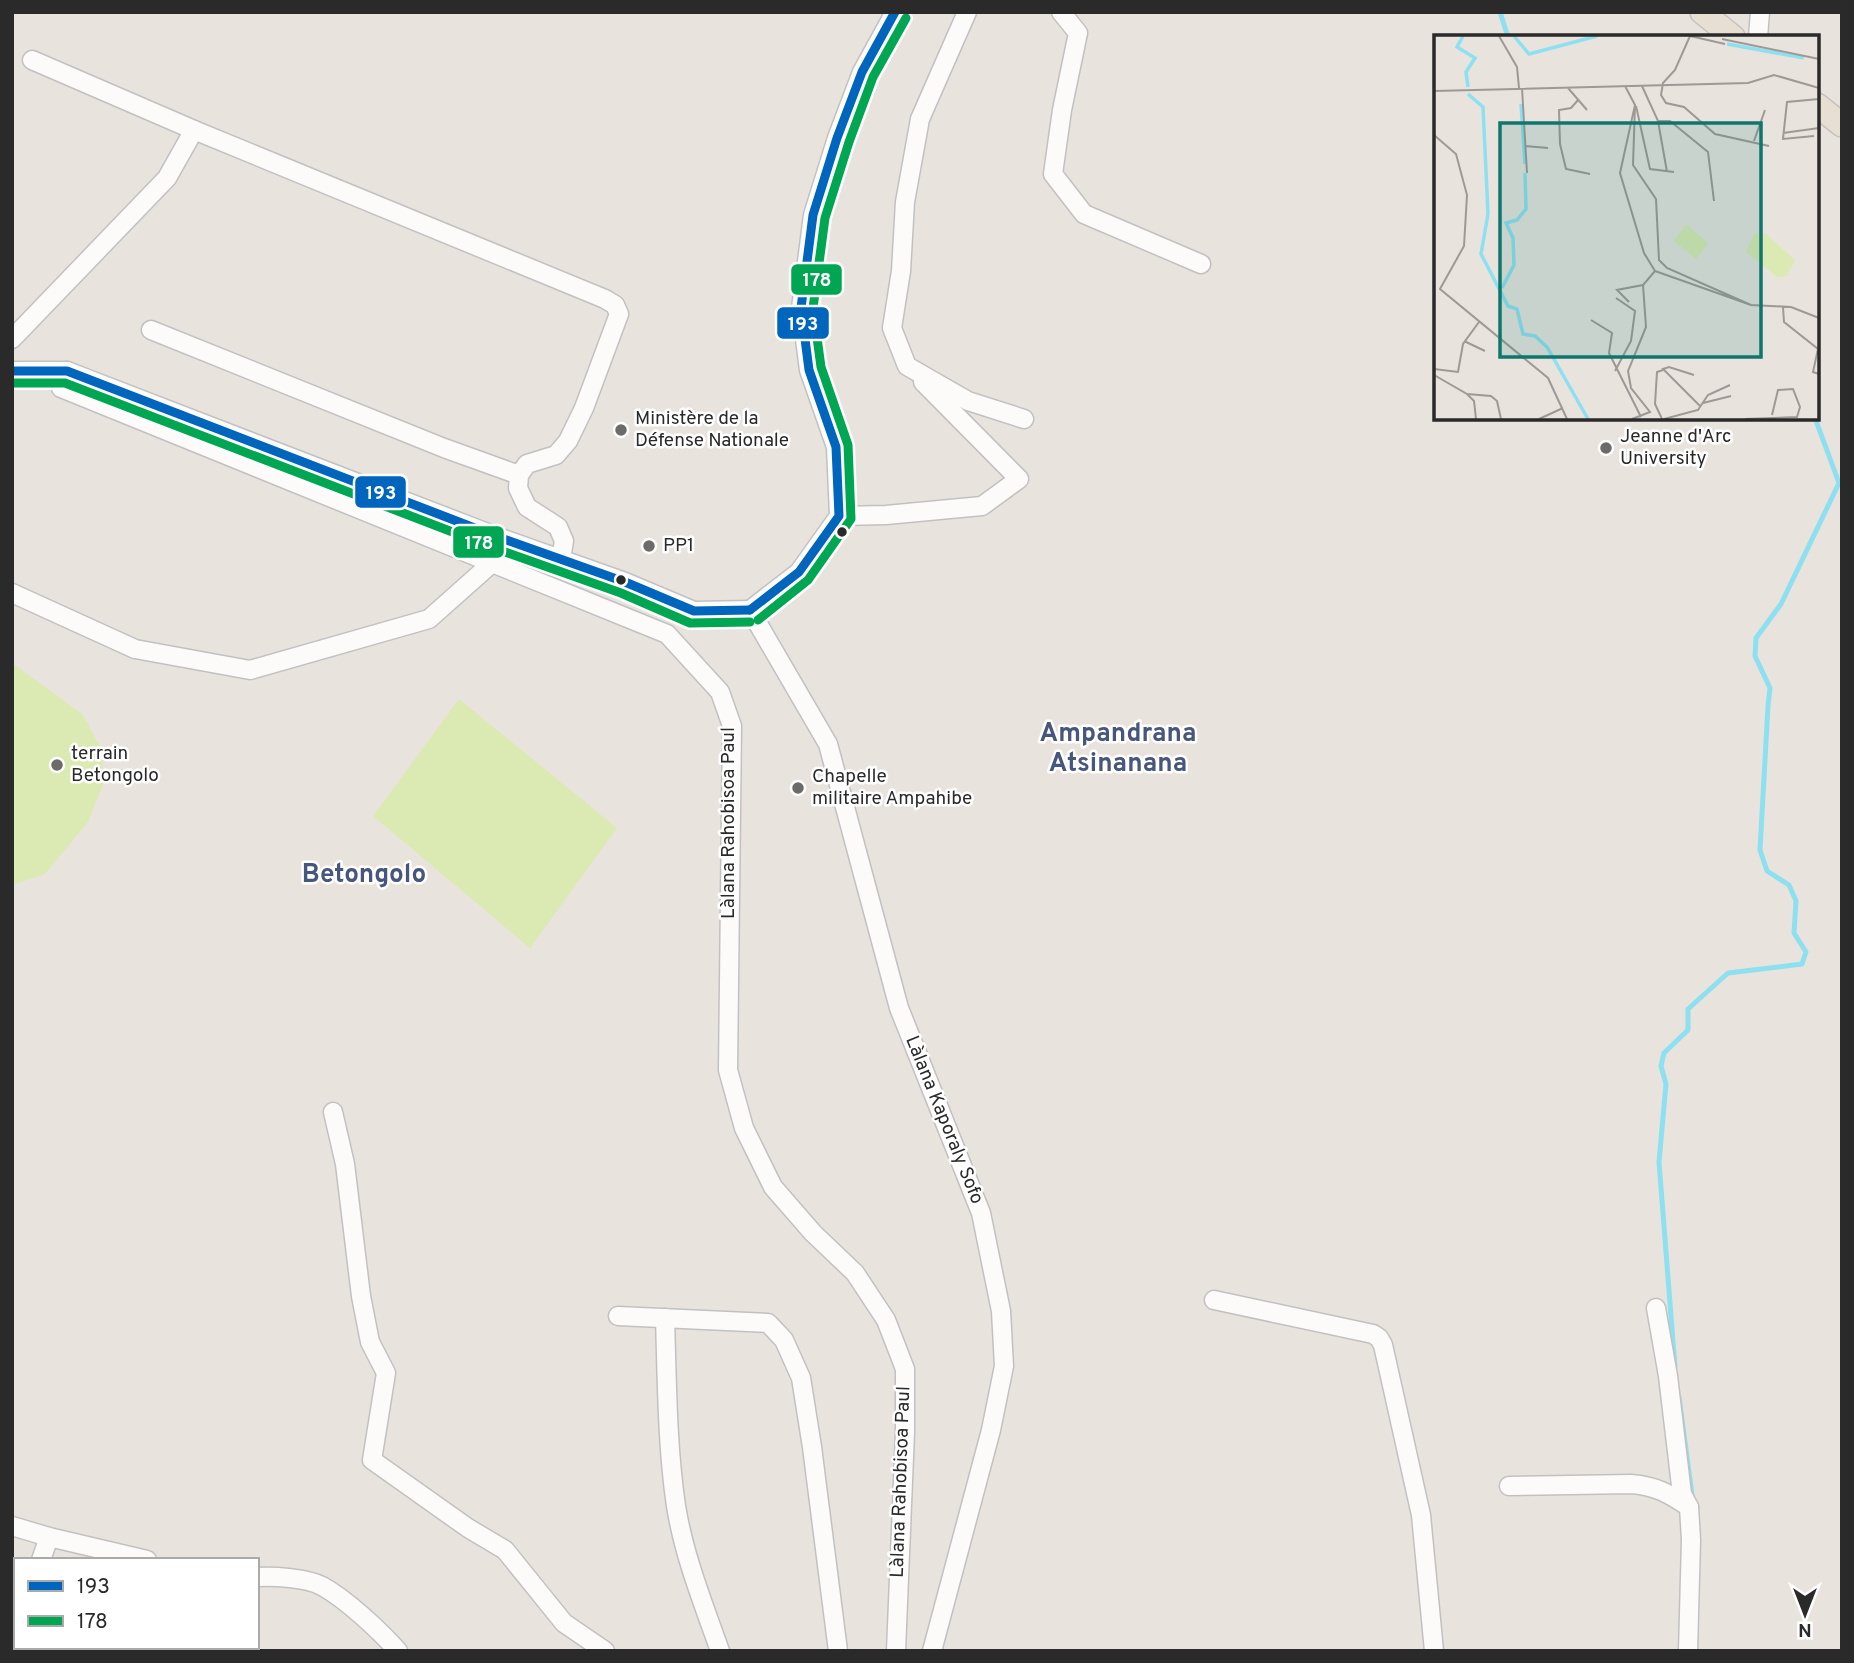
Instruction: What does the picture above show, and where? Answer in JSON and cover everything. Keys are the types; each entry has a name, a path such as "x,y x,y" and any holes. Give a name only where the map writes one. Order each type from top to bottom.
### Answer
{"main road":[{"path":"1702,12 1731,35"},
{"path":"1819,107 1842,125"}],"street":[{"path":"12,371 67,371 498,537 625,582 694,611 750,610 799,572 839,516 836,447 809,370 801,308 813,215 836,138 862,72 895,12"},
{"path":"839,516 886,515 982,506 1019,478 907,366 892,328 901,271 905,202 920,119 968,12"},
{"path":"1061,12 1078,33 1062,110 1053,174 1084,214 1201,264"},
{"path":"1758,35 1760,12"},
{"path":"32,60 615,305 619,314 584,408 568,441 556,455 527,464 519,475 518,488 527,507 558,527 564,541 561,559"},
{"path":"12,339 167,178 194,130"},
{"path":"151,330 444,448 519,475"},
{"path":"907,366 968,401 1024,419"},
{"name":"Làlana Rahobisoa Paul","path":"67,371 61,388 667,634 720,692 732,726 729,1070 744,1128 773,1187 813,1233 855,1273 886,1320 905,1369 905,1432 895,1651"},
{"path":"12,593 135,649 250,670 429,619 492,563"},
{"name":"Làlana Kaporaly Sofo","path":"750,610 828,744 899,1008 981,1213 1001,1311 1004,1366 961,1546 932,1651"},
{"path":"333,1112 345,1164 361,1296 370,1342 386,1373 372,1460 468,1528 505,1550 564,1623 605,1651"},
{"path":"1214,1300 1373,1334 1379,1338 1383,1345 1422,1515 1434,1651"},
{"path":"1656,1308 1668,1376 1682,1494 1689,1507 1691,1540 1688,1651"},
{"path":"618,1316 768,1323 784,1340 801,1378 838,1651"},
{"path":"665,1318 670,1445 676,1506 686,1552 720,1651"},
{"path":"1509,1486 1631,1484 1661,1490 1689,1507"},
{"path":"12,1526 139,1558"},
{"path":"42,1558 49,1537"},
{"path":"259,1577 278,1576 321,1585 355,1610 398,1651"}],"green space":[{"name":"terrain Betongolo","path":"12,663 82,714 101,748 104,782 88,822 45,874 12,885"},
{"path":"459,699 617,828 530,948 373,816"}],"waterway":[{"path":"1500,12 1507,35"},
{"path":"1816,420 1842,485"},
{"path":"1675,1367 1659,1162 1666,1084 1661,1066 1664,1053 1688,1030 1688,1009 1728,973 1802,964 1806,952 1794,933 1796,901 1789,885 1767,871 1760,850 1770,688 1755,656 1756,638 1781,604 1839,483"},
{"path":"1679,1397 1693,1502"}],"transit line":[{"name":"193","path":"750,610 799,572 839,516 836,447 809,370 801,308 813,215 837,138 862,72 895,12"},
{"name":"178","path":"758,620 808,580 851,519 848,445 821,367 813,308 825,218 849,142 873,77 906,18"},
{"name":"193","path":"12,371 67,371 498,537 625,582 694,611 750,610"},
{"name":"178","path":"12,383 65,383 494,548 621,593 690,623 750,622"}],"place":[{"name":"Ministère de la Défense Nationale","path":"621,430"},
{"name":"Jeanne d'Arc University","path":"1606,448"},
{"name":"PP1","path":"649,546"},
{"name":"terrain Betongolo","path":"57,765"},
{"name":"Chapelle militaire Ampahibe","path":"798,788"}],"district":[{"name":"Ampandrana Atsinanana","path":"1118,749"},
{"name":"Betongolo","path":"364,875"}]}
